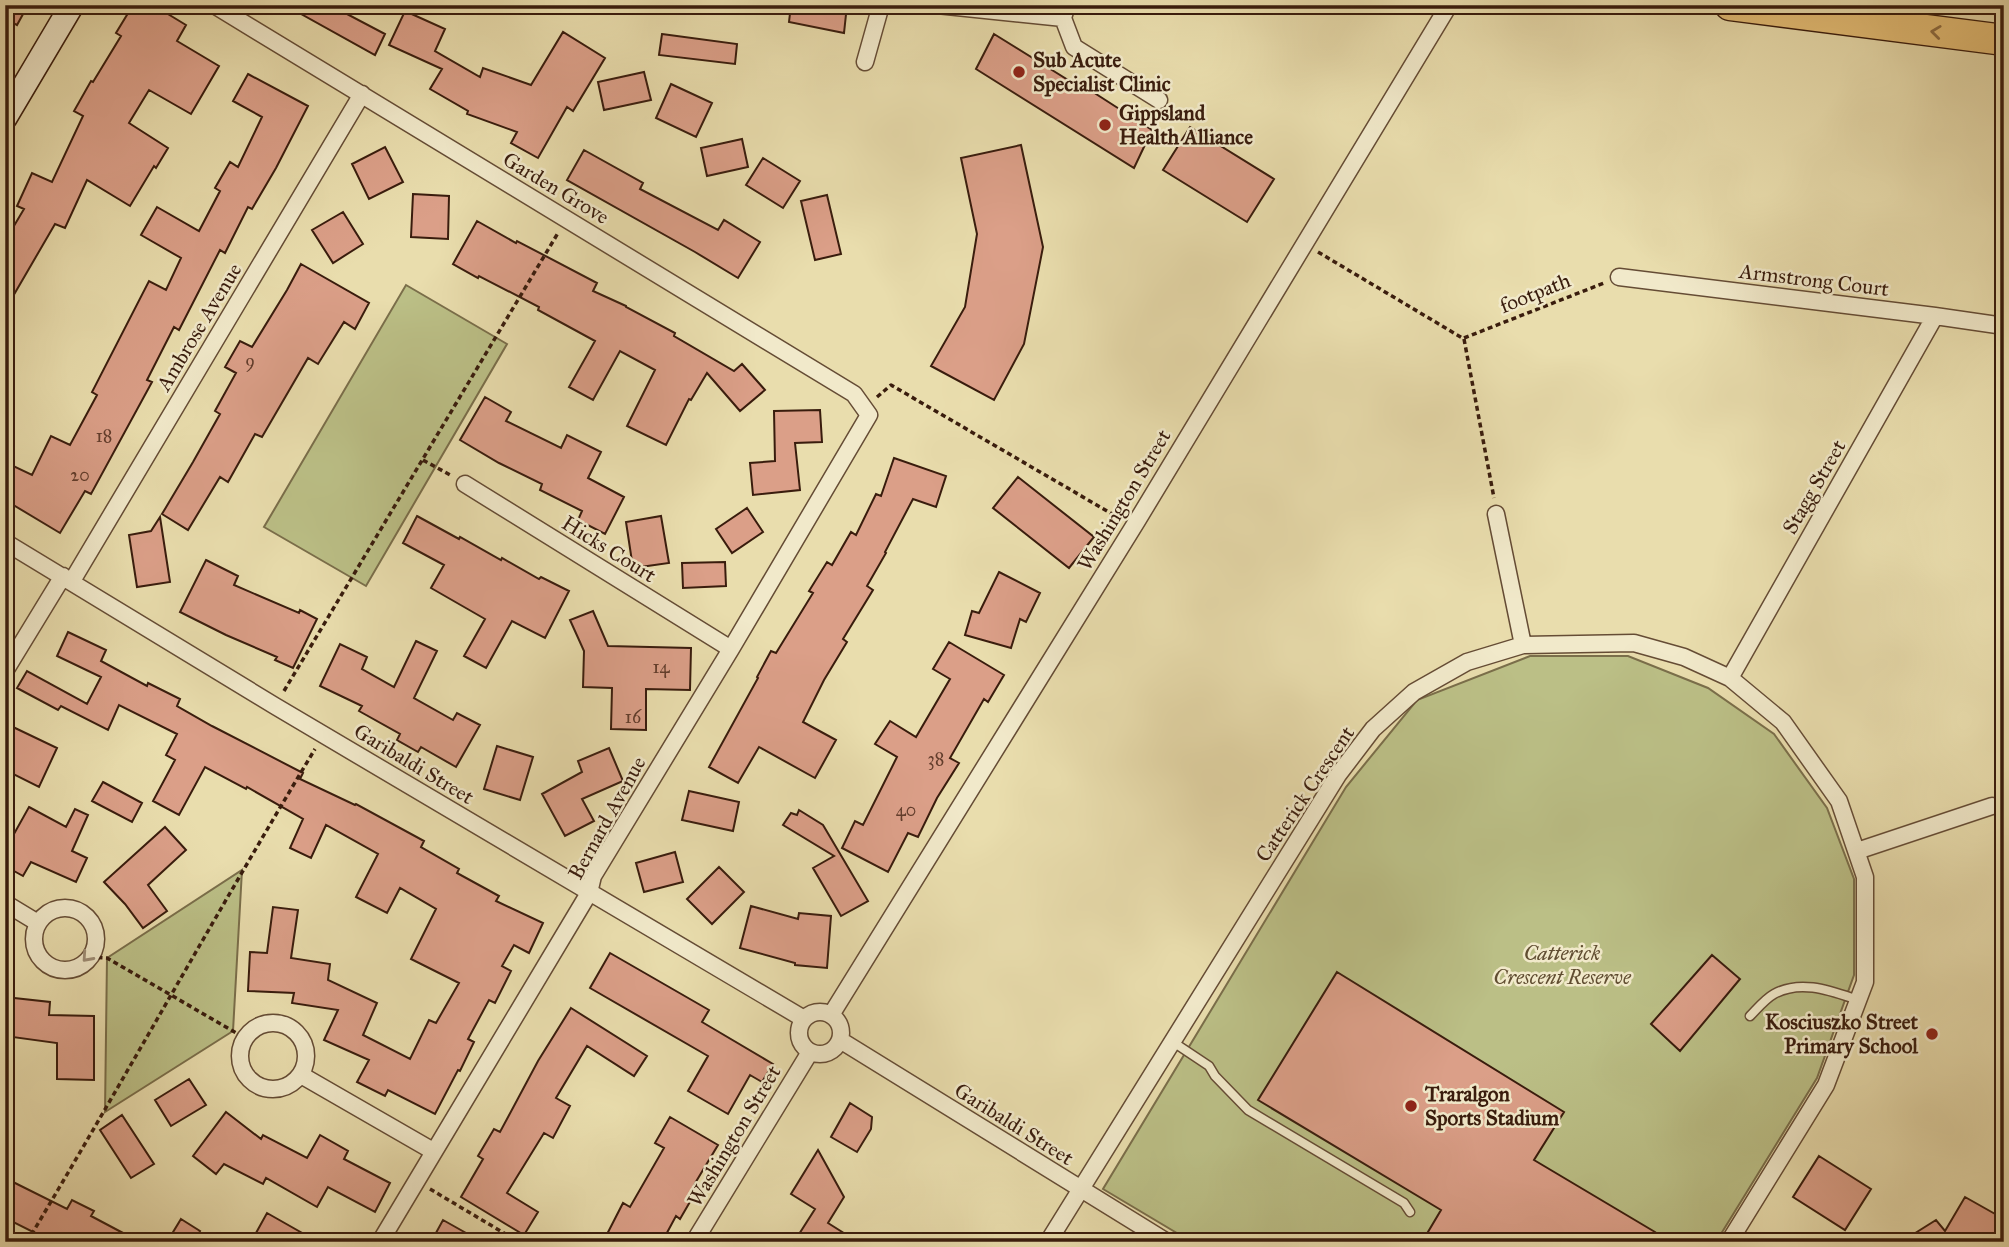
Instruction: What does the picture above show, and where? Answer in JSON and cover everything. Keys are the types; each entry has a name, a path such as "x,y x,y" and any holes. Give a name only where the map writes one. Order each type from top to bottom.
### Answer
{"highway":[{"path":"1730,5 2004,40"}],"street":[{"path":"5,118 72,5"},
{"name":"Garden Grove","path":"214,5 854,394 866,411"},
{"path":"865,62 881,5"},
{"path":"937,5 1065,12 1074,47 1159,100"},
{"name":"Washington Street","path":"831,1014 1133,526 1449,5"},
{"name":"Ambrose Avenue","path":"5,671 68,579 362,94"},
{"name":"Armstrong Court","path":"1619,277 2004,326"},
{"name":"Stagg Street","path":"1730,678 1935,316"},
{"name":"Bernard Avenue","path":"380,1242 589,893 593,876 731,649 866,411"},
{"name":"Hicks Court","path":"465,484 731,649"},
{"path":"1496,514 1522,645"},
{"name":"Garibaldi Street","path":"5,542 275,706 804,1019"},
{"name":"Catterick Crescent","path":"1048,1242 1338,775 1373,729 1414,692 1467,663 1522,645 1634,643 1684,657 1730,678 1783,722 1839,801 1866,877 1865,982 1826,1085 1729,1242"},
{"path":"1857,851 1992,806"},
{"path":"5,903 38,923"},
{"path":"54,909 76,909 88,917 94,926 95,947 89,957 76,968 65,970 52,967 37,952 34,941 38,923 54,909"},
{"path":"817,1012 831,1014 840,1026 840,1040 831,1052 810,1052 800,1040 800,1026 804,1019 817,1012"},
{"path":"263,1024 286,1025 297,1032 306,1053 301,1075 293,1083 271,1090 252,1082 244,1073 240,1062 240,1050 245,1038 263,1024"},
{"name":"Garibaldi Street","path":"840,1040 1167,1242"},
{"name":"Washington Street","path":"694,1242 810,1052"},
{"path":"301,1075 433,1151"}],"lane":[{"path":"1750,1016 1772,995 1793,986 1825,989 1858,1000"},
{"path":"1173,1042 1209,1066 1215,1076 1248,1110 1404,1203 1410,1212"}],"path":[{"path":"275,706 566,219"},
{"path":"1304,244 1464,339 1496,514"},
{"name":"footpath","path":"1464,339 1619,277"},
{"path":"866,411 891,385 1133,526"},
{"path":"423,460 465,484"},
{"path":"27,1242 105,1112 242,870 324,735"},
{"path":"89,957 107,958 245,1038"},
{"path":"416,1181 519,1242"}],"green space":[{"path":"406,285 507,344 366,586 264,527"},
{"name":"Catterick Crescent Reserve","path":"1530,656 1628,656 1708,688 1774,734 1827,808 1854,879 1854,975 1817,1078 1716,1242 1192,1242 1103,1189 1346,787 1417,700"},
{"path":"242,870 233,1031 105,1112 107,958"}],"building":[{"path":"5,5 28,5 17,25 5,18"},
{"path":"133,5 153,5 186,25 177,41 219,66 191,114 149,90 129,123 168,148 156,168 154,166 130,206 87,180 65,228 55,224 5,310 5,241 24,209 17,206 32,173 52,182 83,116 74,111 121,36 116,33"},
{"path":"285,5 330,5 385,34 375,55"},
{"path":"791,5 847,5 844,33 789,22"},
{"path":"405,11 445,29 435,51 480,77 483,68 531,85 563,32 605,58 573,111 567,107 538,158 511,143 517,132 467,114 468,111 430,89 442,69 389,45"},
{"path":"662,34 737,44 735,64 659,55"},
{"path":"994,34 1081,88 1082,85 1152,130 1134,168 976,69"},
{"path":"644,72 651,100 604,110 598,82"},
{"path":"248,74 308,106 252,209 248,207 225,253 220,250 179,330 174,327 147,380 152,382 91,494 85,491 60,533 5,500 5,462 32,475 51,436 70,445 97,395 92,392 149,281 166,290 181,258 141,235 157,207 199,231 220,191 215,188 230,162 238,167 262,117 233,101"},
{"path":"671,84 712,103 696,137 656,118"},
{"path":"1190,127 1274,179 1247,222 1163,170"},
{"path":"742,139 748,167 707,176 701,148"},
{"path":"1021,145 1043,247 1024,344 994,400 931,366 965,307 977,234 961,158"},
{"path":"385,147 403,182 369,199 352,164"},
{"path":"584,150 643,183 640,189 718,230 724,220 760,242 738,278 567,180"},
{"path":"763,158 800,181 783,208 746,185"},
{"path":"413,194 449,196 448,239 411,237"},
{"path":"827,195 841,254 815,260 801,201"},
{"path":"343,212 363,244 333,263 312,230"},
{"path":"477,221 597,283 593,291 675,333 674,336 734,371 742,364 765,390 740,411 707,373 691,400 689,399 666,445 627,426 655,370 620,351 593,400 569,387 595,341 538,310 539,307 453,264"},
{"path":"301,264 369,303 355,329 344,322 318,364 308,358 262,437 255,434 228,482 220,477 188,530 162,514 220,414 215,411 236,373 225,367 240,341 252,347"},
{"path":"485,397 511,412 506,421 561,448 567,435 601,452 588,478 624,497 605,534 578,520 582,511 540,490 542,484 460,440"},
{"path":"820,410 822,442 795,443 800,490 753,495 750,463 775,461 774,411"},
{"path":"894,458 946,476 936,507 913,499 867,586 873,590 843,639 847,642 803,722 836,740 815,778 759,747 738,783 709,767 771,651 776,653 813,593 809,591 827,562 832,565 851,532 856,535 876,494 881,496"},
{"path":"1018,477 1094,537 1069,568 993,508"},
{"path":"747,508 763,532 732,553 716,529"},
{"path":"417,516 539,579 541,577 569,591 545,638 512,621 486,668 464,656 485,619 431,588 444,565 403,543"},
{"path":"661,516 669,563 633,568 626,522"},
{"path":"160,517 170,582 137,587 129,535 151,531"},
{"path":"206,560 238,576 234,585 317,619 293,668 275,660 277,657 180,612"},
{"path":"725,562 726,586 683,588 682,563"},
{"path":"999,572 1040,593 1026,622 1020,619 1011,648 965,635 972,611 979,613"},
{"path":"593,611 608,646 691,648 690,690 646,689 646,730 611,729 612,688 583,687 584,651 570,620"},
{"path":"68,632 106,650 101,661 147,686 148,683 180,699 177,706 303,773 300,779 356,804 424,841 421,847 459,869 457,873 499,896 496,901 543,923 529,953 514,945 502,966 511,971 495,1003 489,1000 468,1039 474,1042 435,1114 388,1090 385,1096 357,1082 369,1060 324,1040 338,1010 292,1003 294,993 248,991 250,952 267,953 273,907 298,910 291,958 330,964 328,980 377,1003 363,1035 410,1059 429,1020 436,1023 459,983 411,959 436,909 400,888 387,913 356,897 378,854 326,825 311,858 290,848 303,819 205,767 179,815 153,801 175,760 166,755 177,734 119,705 108,730 61,706 58,710 17,688 27,671 87,704 101,677 57,656"},
{"path":"416,641 437,651 414,698 453,720 457,713 480,725 456,767 421,747 418,752 397,740 400,734 359,711 362,706 320,686 340,644 367,657 362,669 394,687"},
{"path":"949,642 1004,675 988,702 984,699 950,758 959,763 937,798 918,837 908,833 888,872 842,848 855,821 863,825 897,757 875,744 890,721 916,737 950,679 933,669"},
{"path":"13,727 57,748 39,787 5,770 5,742"},
{"path":"497,746 533,757 520,800 484,789"},
{"path":"609,748 623,781 582,799 594,821 565,836 542,794 582,772 578,761"},
{"path":"103,782 142,803 132,822 92,801"},
{"path":"689,791 739,802 733,831 682,820"},
{"path":"29,807 66,827 75,809 88,815 72,851 87,858 76,882 31,862 23,876 5,866 5,850"},
{"path":"799,810 823,825 868,901 841,916 813,868 834,856 783,825 791,813 797,815"},
{"path":"165,827 186,850 148,885 167,911 143,928 104,882"},
{"path":"675,852 683,882 644,892 636,863"},
{"path":"719,867 744,892 712,924 687,899"},
{"path":"751,906 798,919 799,913 831,916 827,968 795,965 740,948"},
{"path":"610,953 709,1010 702,1022 773,1064 762,1082 750,1075 728,1114 688,1091 708,1056 590,988"},
{"path":"1712,955 1740,979 1680,1051 1651,1024"},
{"name":"Traralgon Sports Stadium","path":"1337,972 1564,1112 1534,1160 1655,1232 1649,1242 1433,1242 1425,1237 1441,1210 1258,1100"},
{"path":"5,997 50,1002 49,1015 94,1016 94,1080 57,1079 57,1043 5,1036"},
{"path":"571,1008 647,1056 634,1076 587,1046 556,1098 570,1106 553,1138 544,1133 507,1193 538,1212 524,1235 461,1197 483,1159 478,1156 494,1129 500,1132 538,1061"},
{"path":"189,1079 206,1105 171,1126 155,1100"},
{"path":"850,1103 872,1117 871,1129 857,1152 831,1137"},
{"path":"226,1112 261,1139 263,1135 307,1158 320,1135 348,1151 344,1159 390,1183 375,1212 328,1187 317,1207 266,1178 263,1184 224,1164 216,1174 193,1156"},
{"path":"122,1115 154,1164 131,1178 100,1130"},
{"path":"670,1117 718,1145 694,1185 698,1188 680,1219 676,1216 662,1242 603,1242 623,1203 630,1207 664,1148 655,1143"},
{"path":"818,1150 844,1197 828,1223 858,1242 794,1242 815,1209 791,1194"},
{"path":"1819,1156 1871,1189 1845,1230 1793,1197"},
{"path":"5,1178 67,1209 72,1200 94,1211 91,1216 140,1242 53,1242 5,1218"},
{"path":"1965,1197 2004,1219 2004,1232 1998,1242 1901,1242 1936,1220 1945,1231"},
{"path":"267,1213 318,1242 251,1242"},
{"path":"181,1219 200,1231 193,1242 167,1242"},
{"path":"443,1220 482,1242 431,1242"}],"place":[{"name":"Sub Acute Specialist Clinic","path":"1019,72"},
{"name":"Gippsland Health Alliance","path":"1105,125"},
{"name":"Kosciuszko Street Primary School","path":"1932,1034"},
{"name":"Traralgon Sports Stadium","path":"1411,1106"}]}
